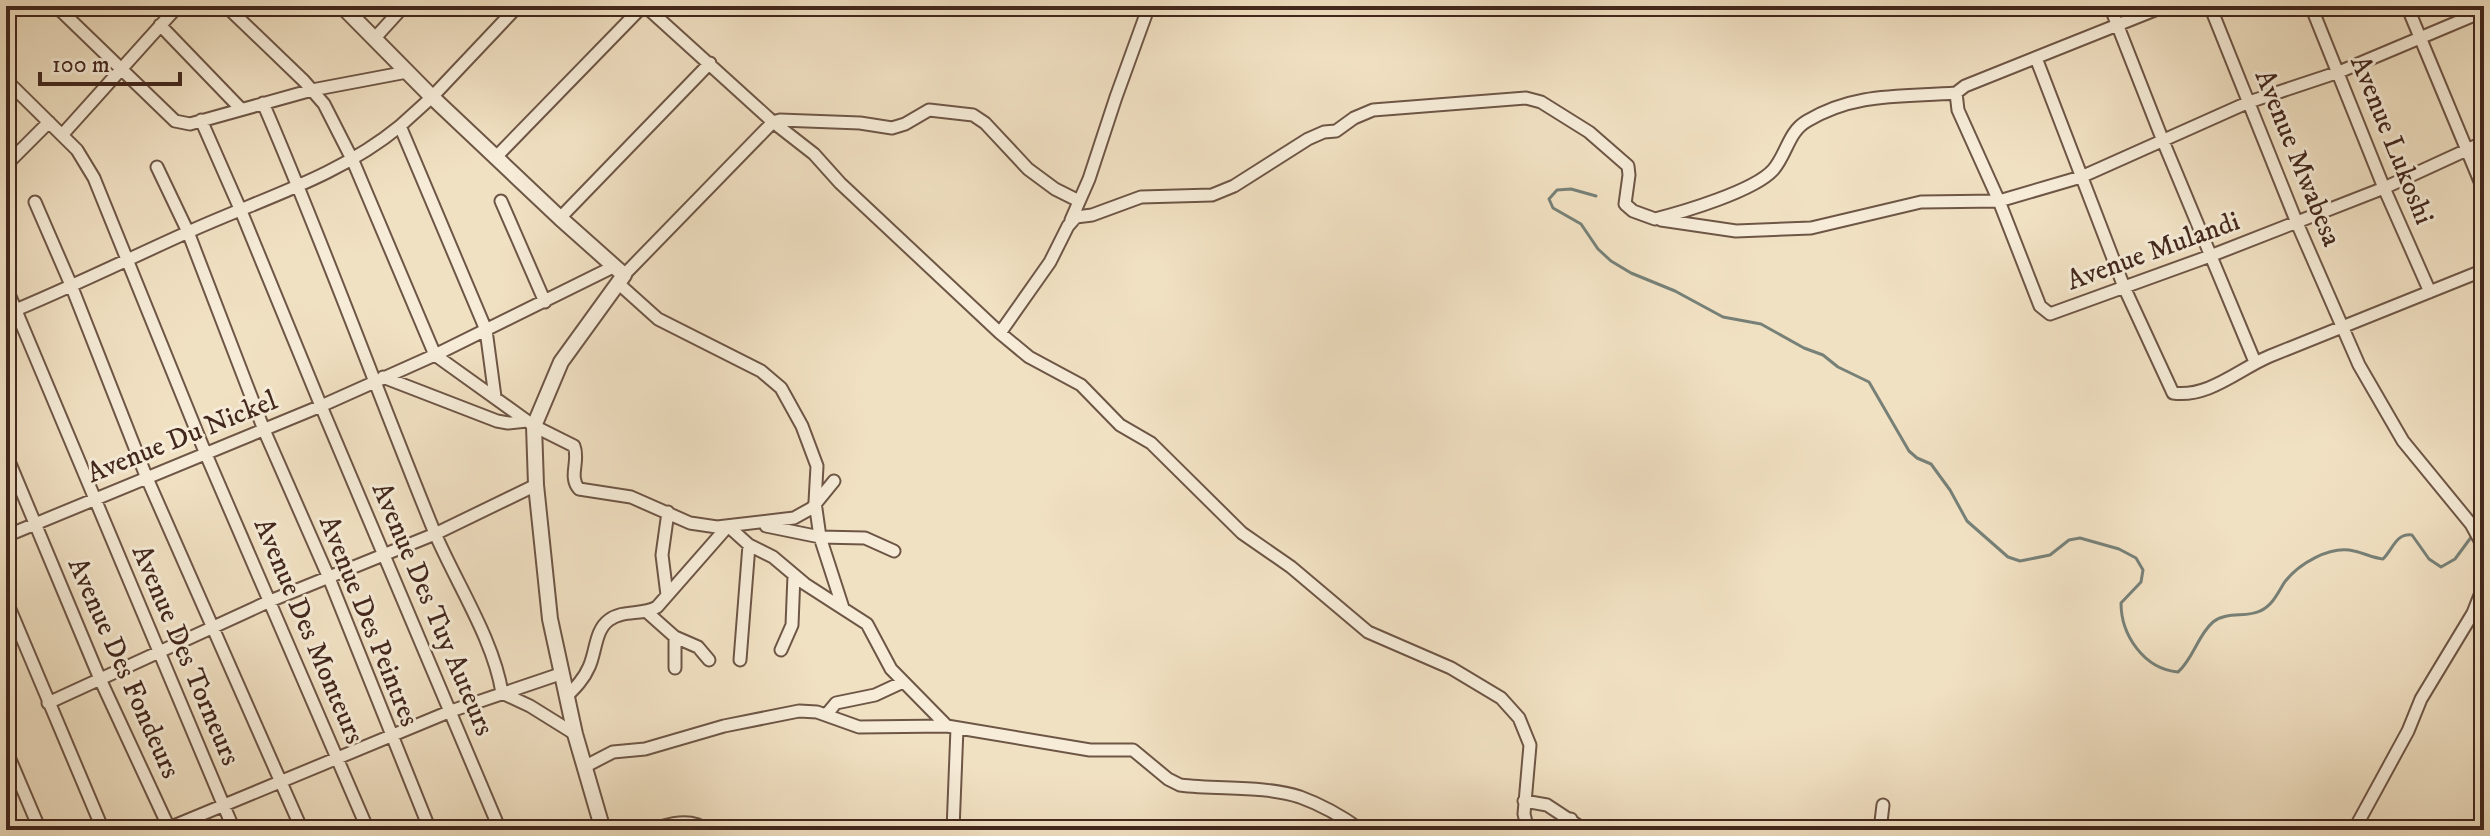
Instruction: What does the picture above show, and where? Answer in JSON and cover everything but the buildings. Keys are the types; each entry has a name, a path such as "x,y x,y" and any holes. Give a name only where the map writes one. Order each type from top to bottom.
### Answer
{"street":[{"path":"56,6 175,121 190,124 312,90 407,72"},
{"path":"62,135 178,6"},
{"path":"226,6 312,90 330,116 353,161 435,355 531,424 574,446 575,484 579,489 631,497 704,526 728,526 794,518 812,508 834,481"},
{"path":"342,6 432,97 619,275 658,319 761,371 781,388 802,426 817,466 815,502 820,537 843,608"},
{"path":"374,39 404,6"},
{"path":"10,312 353,161 432,97 518,6"},
{"path":"497,156 644,6 773,122 814,154 840,183 1000,333 1029,357 1081,385 1120,425 1151,443 1242,533 1291,567 1368,632 1451,668 1501,698 1519,718 1530,745 1524,801 1528,830"},
{"path":"1000,333 1050,262 1071,220 1089,179 1149,6"},
{"path":"2110,6 2255,362"},
{"path":"1655,219 1715,199 1765,177 1783,154 1795,129 1842,105 1868,97 1956,93 1965,86 2165,6"},
{"name":"Avenue Mwabesa","path":"2210,6 2297,223 2359,365 2403,441 2471,524 2482,544"},
{"name":"Avenue Lukoshi","path":"2311,6 2384,188 2430,292"},
{"path":"2407,6 2484,191"},
{"path":"1071,220 1141,197 1212,195 1234,186 1318,134 1336,131 1354,118 1373,110 1404,106 1474,105 1526,98 1541,102 1596,136 1629,169 1625,204 1633,211 1655,219 1736,231 1811,228 1921,202 1999,201 2081,177 2249,102 2339,72 2484,11"},
{"path":"160,25 241,109"},
{"path":"2036,58 2124,287 2173,393 2206,389 2255,362 2484,270"},
{"path":"560,218 710,63"},
{"name":"Avenue Des Monteurs","path":"6,80 77,150 94,178 205,452 368,830"},
{"name":"Avenue Mulandi","path":"1956,93 1958,110 1999,201 2040,306 2050,314 2297,223 2384,188 2484,142"},
{"path":"263,103 379,378 435,534 495,663 502,693"},
{"path":"773,122 798,119 892,128 929,110 973,115 985,123 1028,169 1055,189 1079,201"},
{"name":"Avenue Des Tuy Auteurs","path":"201,120 500,830"},
{"path":"6,165 49,122"},
{"name":"Avenue Du Nickel","path":"6,536 321,406 545,302 619,275 773,122"},
{"path":"400,126 486,330 495,397"},
{"name":"Avenue Des Peintres","path":"157,167 188,232 264,430 329,578 430,830"},
{"path":"501,201 545,302"},
{"path":"35,202 146,476 302,830"},
{"path":"603,830 575,734 550,619 531,424 561,362 619,275"},
{"name":"Avenue Des Torneurs","path":"6,287 10,312 161,653 234,830"},
{"path":"379,378 497,421 531,424"},
{"name":"Avenue Des Fondeurs","path":"6,454 100,679 168,829"},
{"path":"48,703 270,601 435,534 536,485"},
{"path":"667,595 662,555 668,512"},
{"path":"750,524 820,537 865,538 894,551"},
{"path":"728,526 749,545 773,557 794,575 867,624 891,669 952,727 953,830"},
{"path":"566,697 589,666 604,625 618,615 648,613 657,607 728,526"},
{"path":"740,660 749,545"},
{"path":"781,650 792,625 794,575"},
{"path":"2354,830 2408,731 2428,685 2473,613 2484,585"},
{"path":"6,600 103,830"},
{"path":"648,613 675,637 694,645 709,660"},
{"path":"675,637 675,668"},
{"path":"168,829 451,711 560,674"},
{"path":"826,715 836,703 875,695 903,682"},
{"path":"502,693 575,734"},
{"path":"584,767 613,752 645,749 743,722 799,711 826,715 859,727 952,727 1090,750 1133,750 1180,785 1278,792 1301,797 1343,817 1361,830"},
{"path":"6,750 40,830"},
{"path":"1524,801 1547,805 1568,825 1585,830"},
{"path":"1880,830 1883,805"},
{"path":"650,830 687,823 707,830"}],"waterway":[{"path":"1596,196 1571,189 1557,190 1549,199 1553,208 1581,224 1598,249 1611,261 1631,273 1675,291 1723,317 1761,324 1869,382 1909,451 1931,464 1967,521 2008,557 2020,561 2050,555 2069,540 2080,538 2119,549 2136,558 2143,570 2141,582 2121,603 2125,627 2145,657 2166,669 2178,672 2213,622 2264,609 2290,576 2325,553 2345,550 2383,559 2398,539 2412,535 2429,559 2441,567 2455,559 2472,536"},
{"path":"2476,529 2484,520"}]}
